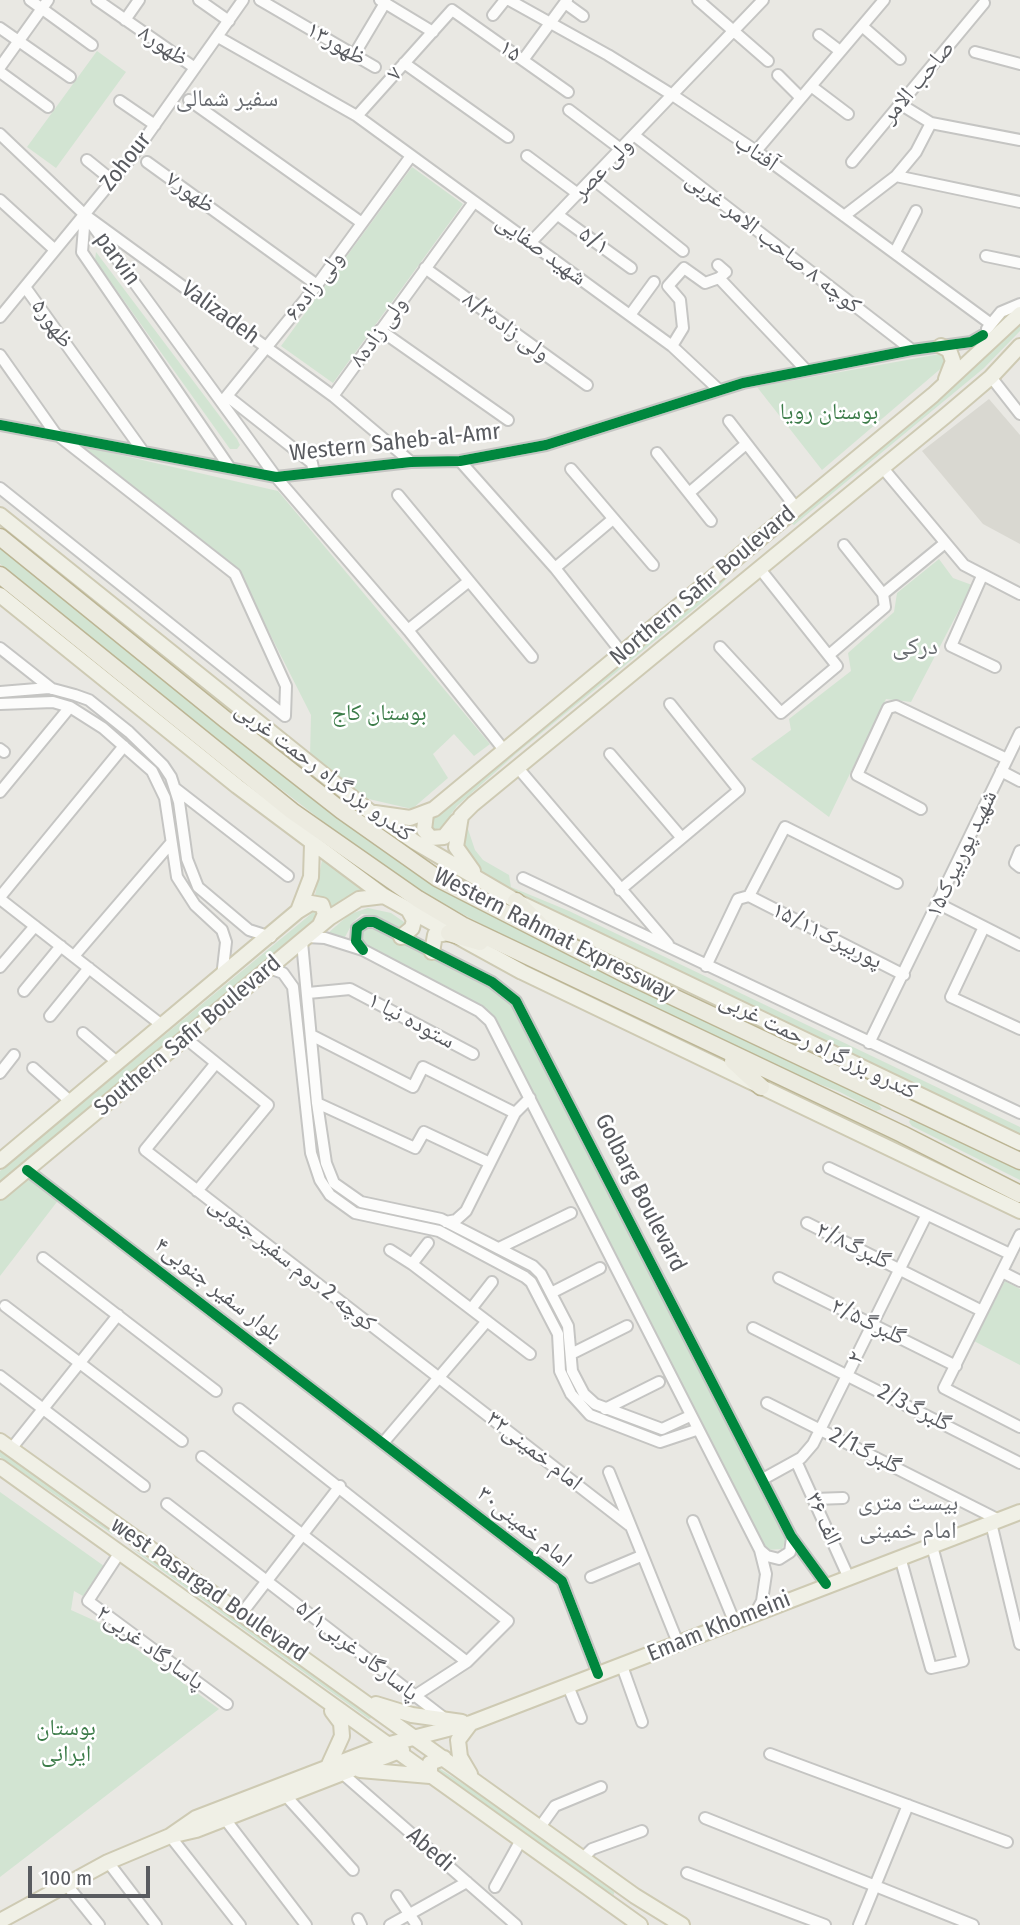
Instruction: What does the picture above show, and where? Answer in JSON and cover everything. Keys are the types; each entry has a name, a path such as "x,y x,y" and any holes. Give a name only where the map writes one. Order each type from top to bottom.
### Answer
{"highway":[{"name":"Western Rahmat Expressway","path":"0,537 226,720 393,849 437,878 552,938 1020,1161"},
{"name":"Western Rahmat Expressway","path":"0,575 292,811 418,899 462,925 902,1134 1020,1194"},
{"path":"516,901 552,938"},
{"path":"449,933 518,951"},
{"path":"721,1049 761,1087"},
{"path":"872,1120 885,1111 884,1095"},
{"path":"902,1134 898,1125 900,1116 911,1109"},
{"path":"989,1146 1020,1153"}],"main road":[{"name":"Northern Safir Boulevard","path":"1019,348 991,377 461,816 444,836 438,839 427,835 424,830 426,814 933,395 1020,314"},
{"path":"933,395 947,378 952,366 949,351 941,346"},
{"name":"کندرو بزرگراه رحمت غربی","path":"0,515 369,811 484,882 516,901 1020,1143"},
{"path":"775,526 790,544"},
{"path":"0,595 237,786 384,896 449,933 1020,1211"},
{"path":"226,720 271,733"},
{"path":"211,744 237,786"},
{"path":"369,811 410,818 426,814"},
{"path":"461,816 456,846 466,864 484,882"},
{"name":"Southern Safir Boulevard","path":"2,1157 271,937 298,911 312,877 312,844"},
{"name":"Southern Safir Boulevard","path":"0,1192 320,926 349,904 384,896"},
{"path":"298,911 312,903 322,905 325,914 320,926"},
{"path":"401,937 412,928 414,920 409,911"},
{"path":"432,952 435,935 449,933"},
{"name":"west Pasargad Boulevard","path":"6,1445 635,1896 682,1925"},
{"name":"west Pasargad Boulevard","path":"0,1467 640,1925"},
{"name":"Emam Khomeini","path":"417,1739 471,1723 826,1584 1020,1512"},
{"path":"117,1550 127,1532"},
{"path":"323,1699 341,1723 342,1735 327,1769"},
{"path":"367,1702 403,1713 471,1723"},
{"path":"357,1724 369,1726 377,1722 377,1715 367,1702"},
{"path":"471,1723 458,1740 460,1757 472,1778"},
{"path":"170,1836 196,1818 417,1739"},
{"path":"0,1922 108,1862 170,1836 197,1830 349,1772 392,1749"},
{"path":"349,1772 430,1776 430,1763 444,1758"},
{"path":"622,1913 635,1896"}],"street":[{"path":"30,0 45,4 92,45"},
{"name":"ظهور۸","path":"97,0 195,68"},
{"path":"125,20 139,0"},
{"path":"199,0 229,21"},
{"name":"Zohour","path":"0,317 113,181 243,0"},
{"name":"ظهور۱۳","path":"260,0 375,67"},
{"path":"493,15 507,0"},
{"name":"آفتاب","path":"507,0 608,55 674,96 756,151 991,324"},
{"path":"698,0 768,61"},
{"name":"ولی عصر","path":"531,242 674,96 762,0"},
{"path":"756,151 884,0"},
{"path":"523,60 566,1 583,16"},
{"path":"354,55 382,2 433,32"},
{"name":"صاحب الامر","path":"852,162 984,3"},
{"path":"0,66 45,4"},
{"name":"۷","path":"357,116 452,10"},
{"name":"۱۵","path":"452,10 568,92"},
{"path":"862,26 900,59"},
{"path":"0,28 70,76"},
{"path":"819,35 840,51"},
{"name":"شهید صفایی","path":"218,37 357,116 672,346 719,390"},
{"path":"975,52 1020,64"},
{"path":"404,63 508,137"},
{"path":"0,72 48,107"},
{"path":"778,75 801,97"},
{"path":"811,86 848,114"},
{"path":"189,100 362,223"},
{"path":"120,101 155,125"},
{"path":"900,104 932,122 1020,140"},
{"path":"569,110 622,150"},
{"path":"844,216 896,176 916,152 932,122"},
{"name":"Valizadeh","path":"0,134 85,215 333,396 411,462"},
{"name":"کوچه ۸ صاحب الامر غربی","path":"635,136 912,349"},
{"name":"ولی زاده۶","path":"224,399 317,285 411,156"},
{"path":"527,156 578,194"},
{"path":"88,160 113,181"},
{"name":"ظهور۷","path":"147,162 317,285"},
{"path":"896,176 1020,202"},
{"path":"593,179 683,251"},
{"path":"0,200 55,250"},
{"name":"ولی زاده۸","path":"333,396 474,202"},
{"path":"895,252 916,211"},
{"name":"parvin","path":"85,215 224,399 276,477 408,630 504,750"},
{"name":"parvin","path":"85,215 82,253 230,468"},
{"name":"۵/۱","path":"558,215 631,268"},
{"path":"82,253 101,237"},
{"path":"986,256 1020,263"},
{"path":"672,346 683,328 680,300 668,286 684,268 705,284 726,272 718,265"},
{"name":"ولی زاده۸/۳","path":"425,268 587,385"},
{"path":"719,278 806,370"},
{"path":"629,315 654,282"},
{"name":"ظهور۵","path":"25,287 142,450"},
{"path":"968,364 983,335 1001,312 1020,304"},
{"path":"380,330 508,420"},
{"name":"Western Saheb-al-Amr","path":"0,425 55,433 276,477 411,462 460,461 546,445 719,390 912,349 971,342 983,335"},
{"path":"0,355 55,433 235,574 286,686 285,716 271,733"},
{"path":"991,377 1020,414"},
{"path":"224,399 312,463 314,473"},
{"path":"0,418 14,427"},
{"path":"729,421 797,509"},
{"path":"689,493 746,444"},
{"path":"657,453 712,521"},
{"path":"460,461 555,568 622,653"},
{"path":"882,467 964,565 1020,594"},
{"path":"571,469 653,565"},
{"path":"0,488 285,716"},
{"path":"398,495 532,657"},
{"path":"555,568 613,519"},
{"path":"51,557 65,540"},
{"path":"883,594 945,543"},
{"path":"829,655 885,607 883,594 844,545"},
{"path":"720,647 781,713 836,668 837,664 760,569"},
{"path":"982,576 951,646 995,667"},
{"path":"408,630 469,581"},
{"path":"0,648 52,689 91,702 149,750 163,765 176,789 191,875 207,898 249,930 271,937"},
{"path":"0,692 52,689"},
{"path":"0,704 53,702 70,706 124,746 152,771 160,784 177,877 184,891 222,930 226,942 222,976"},
{"path":"83,715 91,702"},
{"path":"620,890 739,788 670,704"},
{"path":"0,793 70,706"},
{"path":"921,808 857,775 891,706 1007,759"},
{"name":"شهید پوربیرک۱۵","path":"869,1043 905,975 1020,733"},
{"path":"124,746 0,898 163,1026"},
{"path":"610,754 681,837"},
{"path":"518,768 673,950"},
{"path":"1001,771 1020,781"},
{"path":"176,789 288,876"},
{"path":"706,966 738,899 749,896 782,828 897,883"},
{"path":"74,956 171,843"},
{"path":"1020,851 1015,863 1020,867"},
{"path":"523,878 1020,1113"},
{"name":"پوربیرک۱۵/۱۱","path":"749,896 905,975"},
{"path":"939,904 1020,945"},
{"path":"214,921 223,916 224,911"},
{"name":"Golbarg Boulevard","path":"363,950 355,934 357,928 366,922 374,922 502,988 525,1015 791,1535 826,1584"},
{"path":"0,967 35,926"},
{"path":"984,927 951,998 1020,1030"},
{"path":"690,1416 668,1426 654,1428 605,1409 584,1394 572,1371 568,1326 533,1266 446,1222 360,1202 334,1183 326,1163 317,1103 305,939 325,938 363,950 485,1015 760,1550 766,1574 762,1601 755,1614"},
{"path":"24,991 61,946"},
{"path":"50,1016 89,968"},
{"path":"269,968 283,973 293,987 311,1153 320,1180 330,1195 355,1213 439,1231 531,1282 558,1334 560,1371 581,1408 590,1415 654,1441 696,1430"},
{"name":"ستوده نیا ۱","path":"293,987 300,979 307,988 350,989 473,1054"},
{"path":"83,1033 118,1063"},
{"path":"311,1035 413,1087 423,1067 515,1113"},
{"path":"184,1037 268,1105 197,1191"},
{"path":"0,1073 14,1055"},
{"name":"کوچه 2 دوم سفیر جنوبی","path":"216,1063 145,1150 439,1377"},
{"path":"33,1068 71,1102"},
{"path":"446,1222 456,1220 466,1211 515,1113 530,1098"},
{"path":"317,1103 415,1149 424,1132 490,1163"},
{"path":"829,1168 1010,1255"},
{"name":"بلوار سفیر جنوبی۴","path":"27,1170 383,1443"},
{"path":"499,1248 571,1213"},
{"name":"۲","path":"763,1479 796,1461 813,1444 926,1216"},
{"name":"گلبرگ۲/۸","path":"807,1223 982,1311"},
{"path":"1020,1235 944,1388 1020,1427"},
{"path":"412,1264 428,1243"},
{"path":"390,1250 530,1354"},
{"path":"43,1258 216,1391"},
{"path":"551,1293 600,1268"},
{"path":"1002,1272 1020,1281"},
{"name":"گلبرگ۲/۵","path":"779,1278 956,1366"},
{"path":"471,1309 492,1282"},
{"path":"5,1306 182,1441"},
{"path":"6,1445 43,1408 118,1315"},
{"path":"383,1443 486,1321"},
{"path":"570,1354 626,1326"},
{"name":"2/3گلبرگ","path":"753,1328 1020,1463"},
{"path":"0,1376 144,1486"},
{"name":"امام خمینی۳۲","path":"439,1377 629,1525"},
{"path":"605,1409 659,1382"},
{"name":"2/1گلبرگ","path":"767,1403 910,1474 995,1521"},
{"path":"239,1409 508,1621 467,1662 413,1697"},
{"path":"668,1426 677,1430 672,1438"},
{"name":"امام خمینی۳۰","path":"383,1443 562,1581 598,1674"},
{"path":"202,1457 467,1662"},
{"name":"۳۶ الف","path":"796,1461 848,1576"},
{"name":"امام خمینی۳۲","path":"609,1472 678,1643"},
{"path":"242,1613 340,1486"},
{"path":"814,1499 842,1498"},
{"name":"پاسارگاد غربی۵/۱","path":"167,1504 413,1697 448,1721"},
{"path":"693,1521 734,1621"},
{"path":"995,1521 1020,1644"},
{"path":"760,1550 773,1559 785,1557 792,1547 791,1535"},
{"path":"900,1557 931,1668 963,1661 932,1546"},
{"name":"پاسارگاد غربی۲","path":"117,1550 88,1601 227,1704"},
{"path":"591,1577 641,1556"},
{"path":"622,1666 642,1722"},
{"path":"568,1686 580,1718"},
{"path":"770,1754 1007,1842"},
{"name":"Abedi","path":"349,1772 516,1925"},
{"path":"540,1827 555,1807 601,1787"},
{"path":"286,1796 353,1870"},
{"path":"859,1925 908,1805"},
{"path":"705,1818 874,1888 973,1925"},
{"path":"225,1819 306,1925"},
{"path":"583,1858 592,1849 642,1831"},
{"path":"170,1836 240,1925"},
{"path":"495,1887 521,1840"},
{"path":"108,1862 156,1925"},
{"path":"687,1873 825,1925"},
{"path":"390,1925 412,1919 467,1882"},
{"path":"65,1884 99,1925"},
{"path":"397,1896 412,1919"}],"shaded area":[{"path":"989,399 1020,435 1020,544 983,524 922,451"}],"green space":[{"path":"97,51 126,72 56,168 27,147"},
{"path":"412,167 463,204 333,383 281,346"},
{"path":"96,252 237,439 240,445 237,449 230,449 95,260"},
{"path":"1020,320 1020,331 984,368 794,525 791,523"},
{"name":"بوستان رویا","path":"940,354 945,359 945,365 822,470 757,387"},
{"name":"بوستان کاج","path":"81,446 278,491 490,744 474,756 454,734 433,754 448,778 412,809 360,797 310,756 311,715 237,569"},
{"path":"0,544 371,841 877,1102 882,1109 876,1111 840,1092 772,1066 513,941 425,894 360,850 260,773 0,564"},
{"path":"939,559 953,578 972,585 911,702 886,699 829,817 751,759 791,730 789,719 851,671 848,653 894,612 897,593"},
{"path":"740,563 715,592 518,752 457,806 441,828 431,830 427,821"},
{"path":"466,823 475,850 483,860 509,875 511,887 569,911 1020,1127 1020,1139 490,882 465,855 461,840"},
{"path":"322,860 364,891 344,898 329,910 314,900"},
{"path":"368,908 391,913 404,922 406,927 401,929 375,916 362,914 353,922 344,939 328,933 350,914"},
{"path":"317,909 320,911 313,923 0,1181 0,1171"},
{"path":"371,926 490,985 512,1003 787,1537 782,1549 766,1550 500,1028 490,1015 361,943 361,932"},
{"path":"489,950 504,953 724,1057 734,1066"},
{"path":"767,1079 1020,1198 1020,1203 766,1082"},
{"path":"911,1117 1020,1168 1020,1180 912,1126 909,1122"},
{"path":"27,1170 63,1194 0,1276 0,1194"},
{"path":"1005,1281 1020,1289 1020,1365 974,1341"},
{"path":"0,1448 113,1531 112,1534 0,1457"},
{"name":"بوستان ایرانی","path":"0,1492 104,1566 83,1596 74,1591 71,1610 102,1624 219,1709 0,1877"},
{"path":"129,1547 174,1574 373,1717 369,1719"},
{"path":"437,1767 484,1797 614,1892 614,1895 567,1867 433,1771"}],"cycle path":[{"path":"0,425 276,477 411,462 460,461 546,445 743,383 912,350 971,342 983,335"},
{"path":"363,950 356,941 357,928 366,922 374,922 492,982 516,1001 791,1536 826,1584"},
{"path":"27,1170 562,1581 598,1674"}],"district":[{"name":"سفیر شمالی","path":"227,99"},
{"name":"درکی","path":"915,647"},
{"name":"بیست متری امام خمینی","path":"908,1517"}]}
